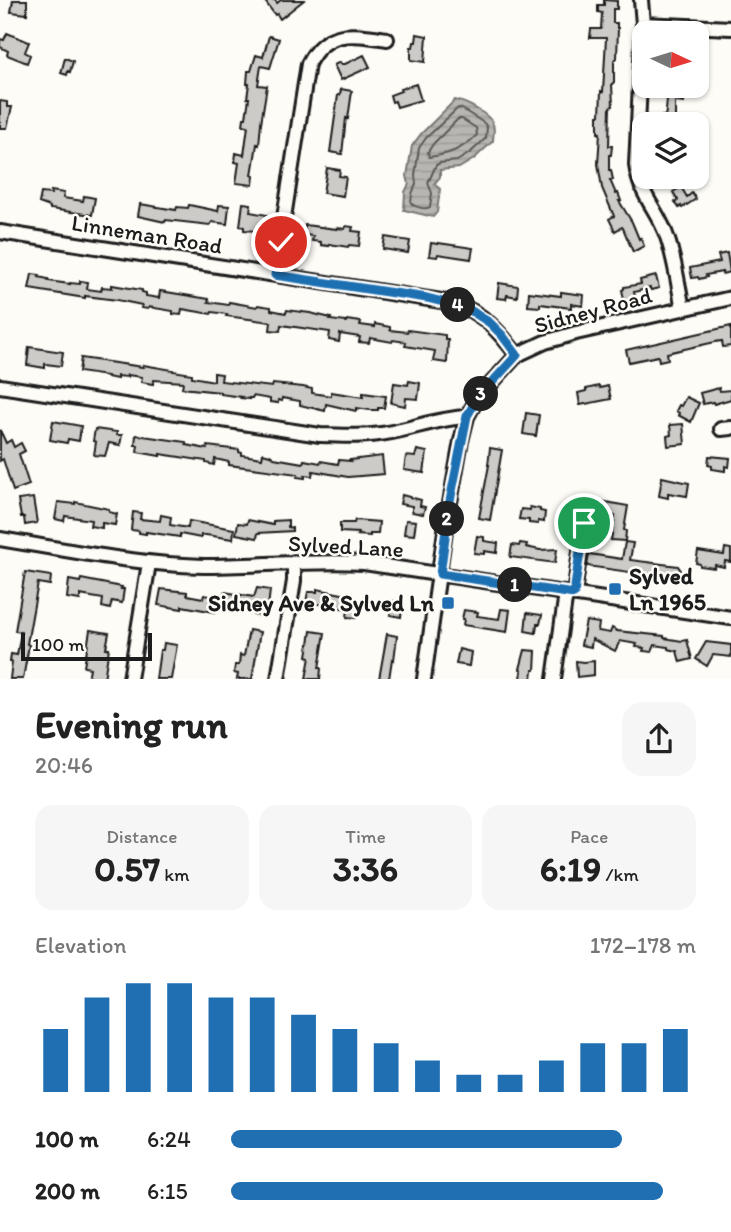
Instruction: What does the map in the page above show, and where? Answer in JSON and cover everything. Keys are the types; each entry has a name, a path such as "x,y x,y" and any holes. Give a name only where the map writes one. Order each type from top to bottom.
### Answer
{"street":[{"path":"641,0 643,21"},
{"path":"709,27 731,28"},
{"path":"275,275 306,72 312,57 326,42 346,34 387,38"},
{"path":"639,98 636,165 638,178 668,240 683,309"},
{"name":"Linneman Road","path":"0,232 427,298 467,308 490,323 517,355"},
{"name":"Sidney Road","path":"424,679 448,511 467,416 477,399 517,355 545,342 731,298"},
{"path":"0,386 320,435 371,435 447,417 467,416"},
{"path":"554,679 584,523 586,516 593,509"},
{"name":"Sylved Lane","path":"0,539 149,563 205,566 294,562 364,563 731,618"},
{"path":"278,679 294,581 294,562"},
{"path":"130,679 149,563"}],"water":[{"path":"455,100 477,109 491,120 494,128 493,141 474,159 459,168 440,170 440,177 434,184 440,189 437,212 433,217 404,210 412,146"}],"building":[{"path":"13,0 27,0 27,14 11,12"},
{"path":"264,0 275,0 277,3 281,0 304,0 280,19"},
{"path":"604,0 617,1 617,9 613,9 613,23 617,23 618,28 617,58 614,60 612,84 613,106 610,107 609,146 612,146 609,170 613,180 610,180 644,246 633,252 623,228 615,231 609,219 614,216 602,188 598,164 598,115 601,91 603,92 606,38 590,38 591,29 601,29 602,13 598,12 598,5 604,5"},
{"path":"7,33 29,42 25,52 30,55 27,63 7,55 8,51 0,47 0,39 4,40"},
{"path":"417,34 427,36 425,62 411,60 411,47 416,42"},
{"path":"269,36 279,39 270,68 261,66 258,85 267,86 252,175 253,185 236,183 239,163 235,162 236,153 244,155 248,126 243,125 249,98 248,71 251,71 256,55 263,57"},
{"path":"364,55 370,67 341,80 334,65 340,62 345,64"},
{"path":"65,58 73,61 67,75 61,73"},
{"path":"416,84 421,100 397,107 395,101 392,102 390,95"},
{"path":"341,89 352,91 342,154 330,152"},
{"path":"667,98 684,98 684,103 675,102 675,112 666,111"},
{"path":"0,101 7,102 7,107 12,107 7,128 0,128"},
{"path":"327,168 340,170 339,176 346,177 343,196 323,193"},
{"path":"682,189 687,197 692,193 696,199 679,208 673,192"},
{"path":"51,191 64,193 63,198 83,201 84,196 95,198 92,215 50,209 39,203 41,193 51,194"},
{"path":"243,203 251,204 250,212 267,215 265,230 244,230 244,227 240,226"},
{"path":"140,204 176,210 177,207 188,208 189,205 218,211 219,205 229,206 227,224 165,222 138,216"},
{"path":"305,225 337,229 353,227 352,231 361,232 359,246 321,245 321,242 312,241 313,236 304,235"},
{"path":"385,237 410,241 408,253 383,249"},
{"path":"431,243 473,248 471,259 438,254 437,257 429,256"},
{"path":"727,253 730,272 692,278 690,268 720,262 718,255"},
{"path":"32,274 40,275 39,277 48,281 70,284 88,282 87,289 101,291 102,287 112,288 112,285 142,290 146,296 159,298 160,291 209,299 208,302 258,305 286,313 287,310 310,313 331,318 330,320 361,322 360,325 375,327 375,324 390,327 390,330 445,335 445,339 448,339 447,363 433,361 435,351 405,346 406,342 370,338 369,343 359,342 360,337 340,334 339,342 329,340 330,332 281,325 280,331 270,330 271,322 226,316 227,314 182,309 181,315 173,314 173,311 141,308 142,305 117,300 29,289"},
{"path":"656,276 659,288 634,292 636,302 625,304 622,290 624,287 641,284 640,280"},
{"path":"499,283 518,286 517,297 507,295 506,299 497,298"},
{"path":"529,292 561,296 561,292 584,295 583,306 528,306"},
{"path":"731,326 731,346 723,347 722,341 715,342 667,353 668,359 659,361 658,356 629,362 626,350"},
{"path":"29,347 63,352 61,366 45,364 45,368 27,365"},
{"path":"81,358 173,370 214,381 214,373 222,374 221,381 272,387 273,384 303,387 312,389 312,393 331,396 331,392 363,397 363,393 386,396 384,408 378,410 356,408 356,411 326,404 325,411 300,405 300,401 282,398 278,403 253,396 249,399 220,392 182,388 183,382 154,380 153,384 141,382 142,377 127,375 117,376 117,379 79,372"},
{"path":"409,381 420,383 418,399 406,398 405,406 391,403 394,383 408,385"},
{"path":"608,386 611,399 580,405 578,393"},
{"path":"719,388 720,391 731,390 731,399 703,404 700,393"},
{"path":"686,397 699,403 691,422 676,411"},
{"path":"526,413 539,415 536,436 523,434"},
{"path":"53,421 81,426 79,441 68,439 67,443 50,440"},
{"path":"683,424 685,444 668,446 670,425"},
{"path":"95,429 122,435 120,445 109,443 105,456 94,455"},
{"path":"0,430 6,443 11,440 14,447 21,443 25,451 19,454 29,485 13,491 3,459 0,461"},
{"path":"136,435 186,442 186,445 207,449 208,446 239,450 242,455 262,458 263,453 274,458 303,463 304,460 338,464 339,460 351,461 382,456 384,474 348,477 313,471 312,476 305,475 305,478 297,477 298,474 229,465 229,462 215,459 214,465 206,461 137,452"},
{"path":"490,448 502,450 490,520 479,518"},
{"path":"417,450 427,452 424,473 404,470 406,456 415,457"},
{"path":"709,456 730,458 729,467 725,466 725,471 712,469 712,466 708,465"},
{"path":"662,477 689,483 687,496 668,493 668,498 659,496"},
{"path":"402,495 421,500 420,506 425,507 423,514 412,512 412,506 400,504"},
{"path":"33,498 37,523 25,525 18,500"},
{"path":"600,501 628,506 625,541 611,540 615,516 600,514"},
{"path":"58,502 75,502 109,509 109,512 117,514 115,525 102,523 102,528 90,526 91,520 65,516 64,521 55,519"},
{"path":"530,507 545,512 544,522 529,523 529,520 519,519 521,509 530,510"},
{"path":"133,512 141,513 140,519 160,521 161,515 171,517 170,525 188,528 189,521 234,529 233,539 206,535 201,535 201,538 180,534 180,537 139,533 131,530"},
{"path":"248,520 273,525 273,521 288,520 288,527 292,528 292,531 258,533 257,538 236,534 238,523 247,524"},
{"path":"355,520 379,522 378,534 370,536 340,532 340,523 354,523"},
{"path":"406,520 416,521 414,535 404,534"},
{"path":"477,536 484,537 484,541 498,543 497,553 474,553"},
{"path":"625,542 633,543 630,560 678,566 678,579 587,566 589,554 622,559"},
{"path":"520,543 540,550 557,549 555,563 510,557 512,545 519,546"},
{"path":"725,548 731,549 731,562 725,561 724,567 700,566 696,563 698,551 724,555"},
{"path":"25,572 51,576 50,585 38,583 23,679 10,679 11,654 17,655 21,632 15,631"},
{"path":"81,579 122,587 122,603 112,601 110,609 102,607 103,599 80,595 80,600 67,598 69,580 80,582"},
{"path":"257,588 270,590 267,616 254,615 255,608 238,605 237,609 217,606 215,612 158,605 161,589 187,592 187,595 203,598 204,595 223,598 224,592 254,597"},
{"path":"317,589 355,598 354,601 359,601 356,618 347,617 348,609 306,602 308,592 317,592"},
{"path":"393,601 403,602 401,617 390,615"},
{"path":"501,609 510,610 507,632 463,625 464,610 478,612 477,616 499,619"},
{"path":"527,613 542,615 536,633 525,631"},
{"path":"586,621 599,623 598,631 610,633 612,628 617,631 687,640 692,659 680,662 677,651 655,645 652,652 643,651 644,648 636,647 637,644 620,641 615,651 592,639 591,647 581,645"},
{"path":"90,630 109,633 104,679 88,679 90,668 84,667"},
{"path":"249,630 260,632 252,679 237,679 238,674 234,673 235,665 239,665 240,655 244,656"},
{"path":"311,631 325,633 319,668 320,679 306,679"},
{"path":"387,634 397,636 394,660 392,659 389,679 379,679"},
{"path":"706,642 731,645 731,657 713,655 707,666 696,659"},
{"path":"164,643 177,645 171,679 156,679 160,650 163,650"},
{"path":"459,649 471,652 469,666 456,664"},
{"path":"525,650 536,651 532,679 521,679 520,669"},
{"path":"576,661 594,661 594,675 577,677"}],"place":[{"name":"Sylved Ln 1965","path":"615,589"},
{"name":"Sidney Ave & Sylved Ln","path":"448,603"}],"route":[{"path":"281,242 275,275 454,303 479,314 490,323 517,355 477,399 467,416 450,501 440,574 574,594 584,523"}]}
